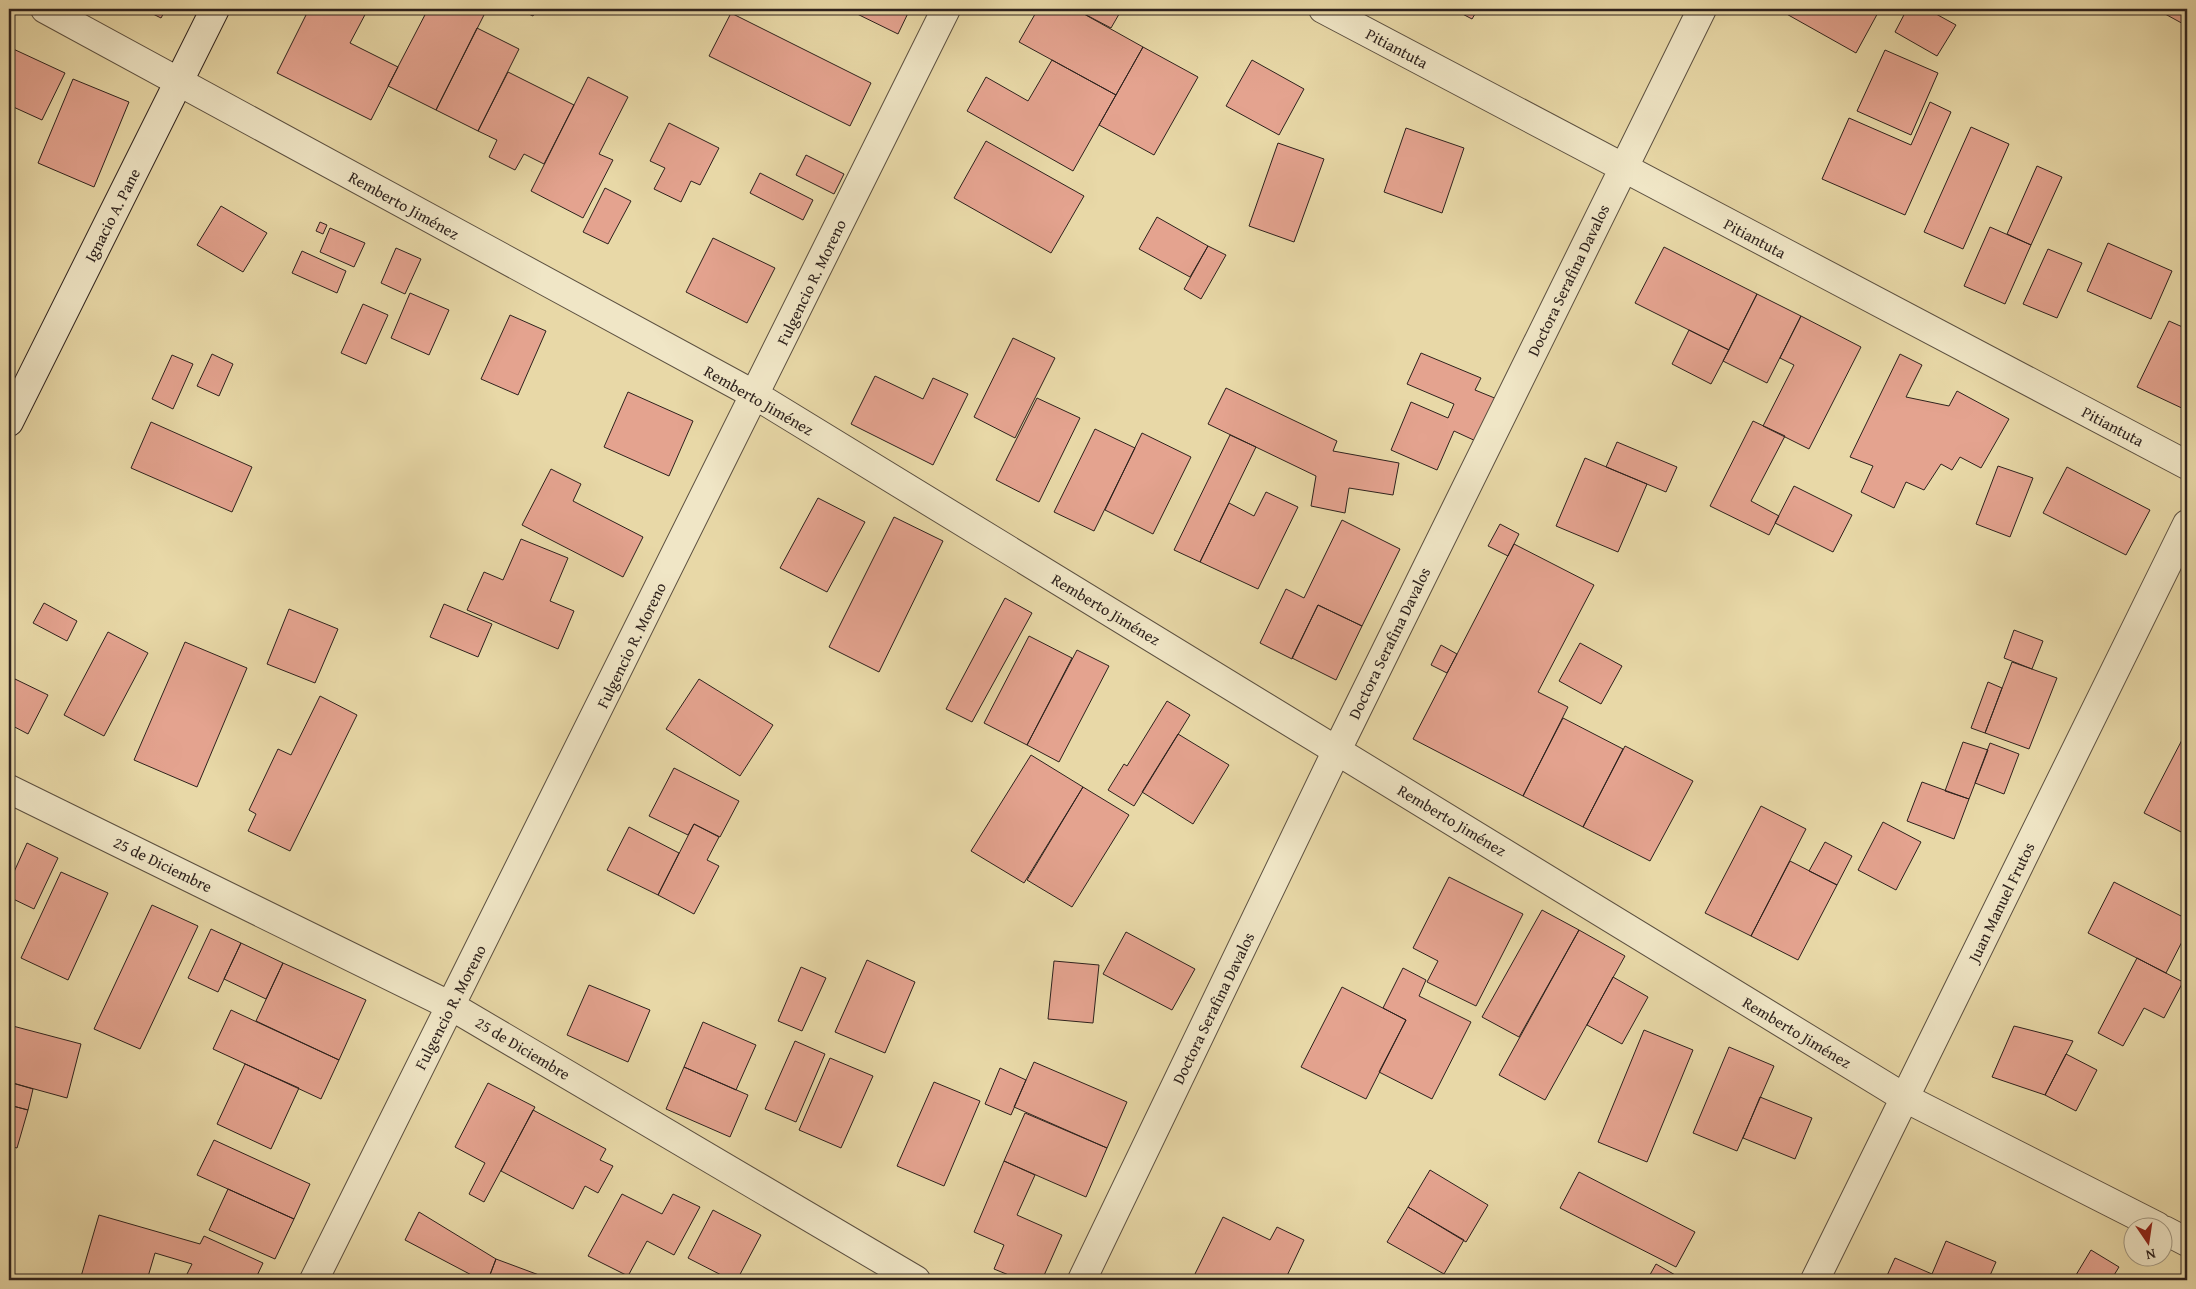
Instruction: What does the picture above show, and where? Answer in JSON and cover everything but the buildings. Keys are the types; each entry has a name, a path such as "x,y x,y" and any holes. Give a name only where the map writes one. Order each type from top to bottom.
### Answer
{"street":[{"name":"Remberto Jiménez","path":"45,9 755,396 1905,1098 2137,1216"},
{"name":"Ignacio A. Pane","path":"9,422 215,9"},
{"name":"Fulgencio R. Moreno","path":"314,1280 946,9"},
{"name":"Pitiantuta","path":"1323,9 2187,465"},
{"name":"Doctora Serafina Davalos","path":"1082,1280 1337,750 1622,168 1702,9"},
{"name":"Juan Manuel Frutos","path":"1815,1280 2187,524"},
{"name":"25 de Diciembre","path":"9,789 451,1006 916,1280"},
{"path":"2174,1235 2187,1242"}]}
